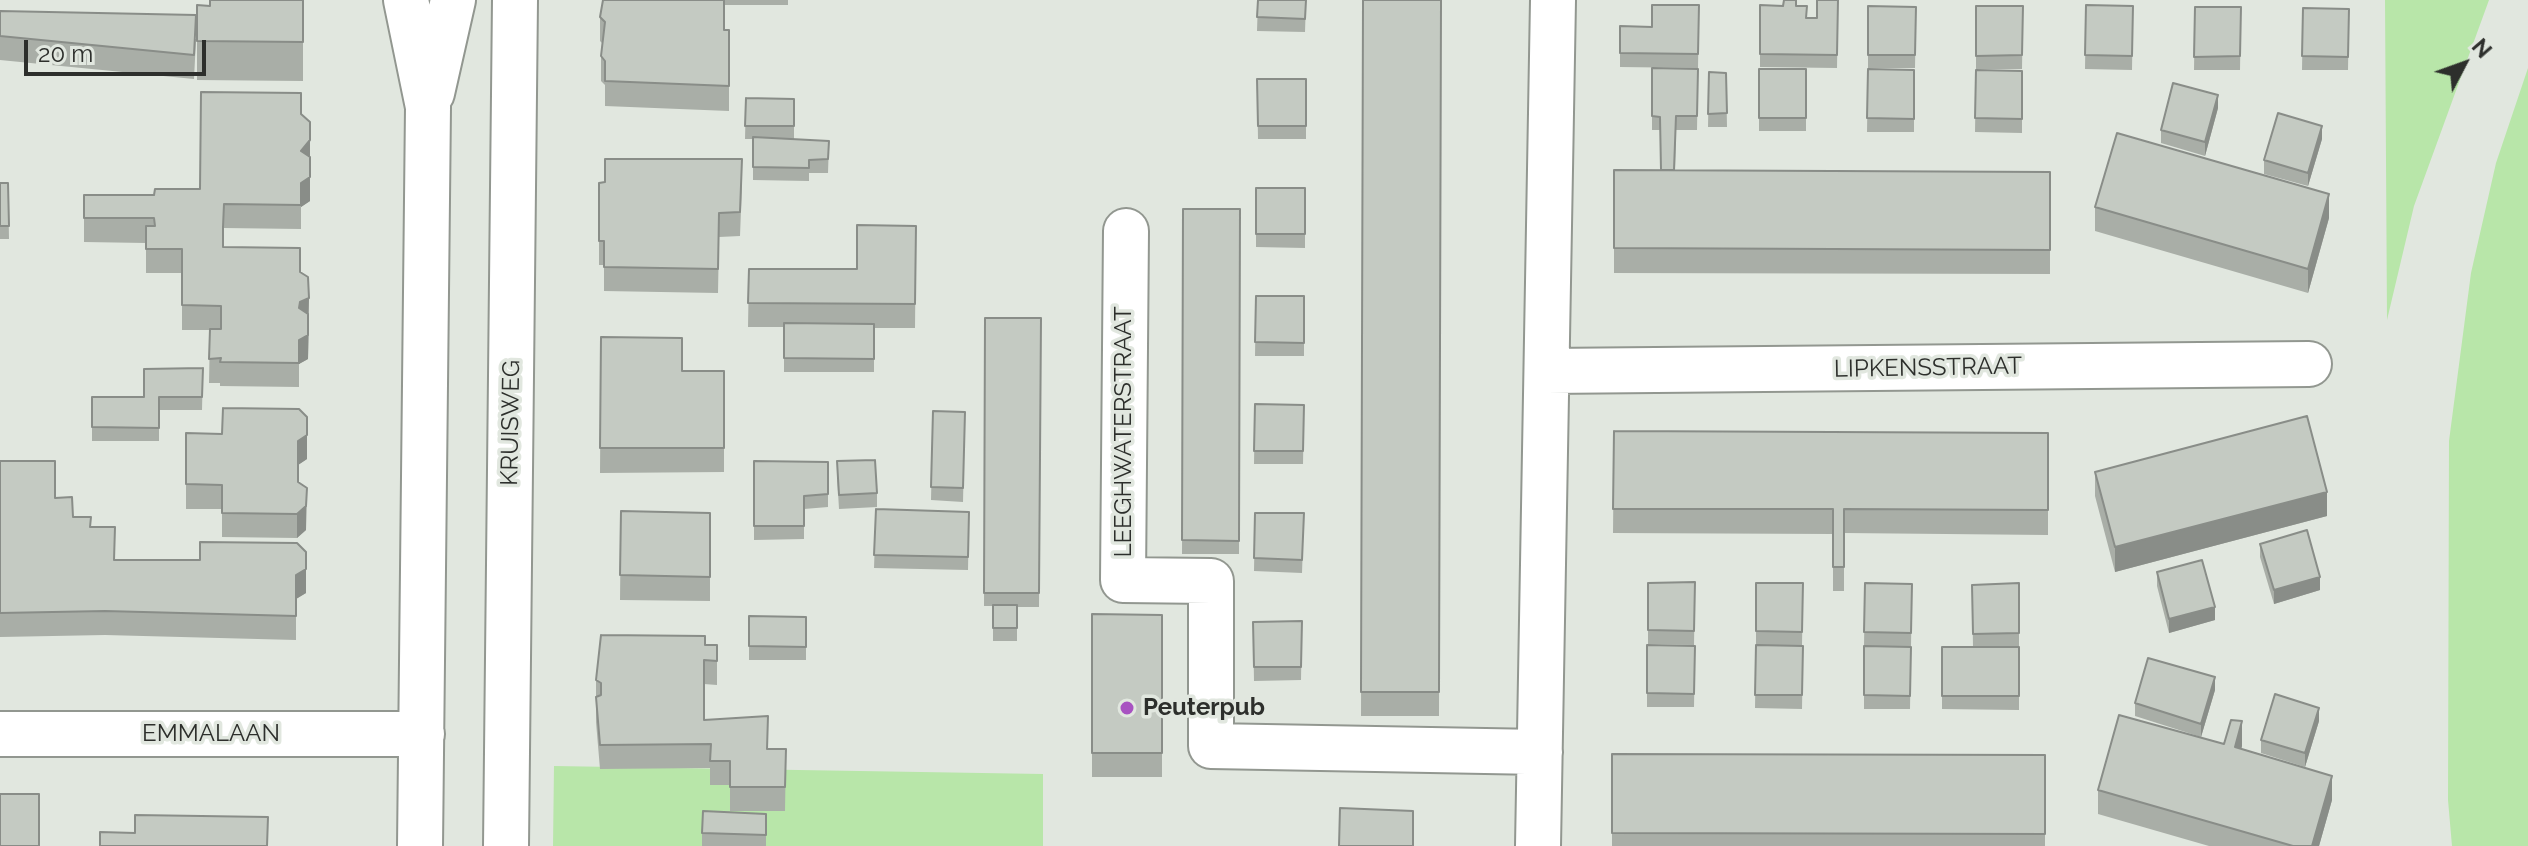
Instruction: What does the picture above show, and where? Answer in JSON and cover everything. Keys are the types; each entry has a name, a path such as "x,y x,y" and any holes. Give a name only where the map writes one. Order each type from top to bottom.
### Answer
{"street":[{"path":"406,0 428,107 420,846"},
{"path":"428,107 453,0"},
{"name":"KRUISWEG","path":"506,846 515,0"},
{"path":"1538,846 1553,0"},
{"name":"LEEGHWATERSTRAAT","path":"1126,231 1123,580 1211,581 1211,746 1540,752"},
{"name":"LIPKENSSTRAAT","path":"1547,371 2309,364"},
{"name":"EMMALAAN","path":"0,734 422,734"}],"green space":[{"path":"2385,0 2489,0 2414,206 2387,320"},
{"path":"2528,68 2528,846 2452,846 2448,800 2449,441 2471,273 2496,163"},
{"path":"554,766 1043,774 1043,846 553,846"}],"building":[{"path":"210,0 303,0 303,42 197,41 197,5 210,6"},
{"path":"603,0 724,0 724,30 729,30 729,86 605,81 605,61 601,56 605,22 600,17"},
{"path":"1258,0 1306,0 1305,19 1257,17"},
{"path":"1363,0 1441,0 1439,692 1361,692"},
{"path":"1784,0 1796,0 1796,6 1807,6 1806,18 1817,18 1817,0 1838,0 1837,55 1760,54 1760,5 1783,6"},
{"path":"1652,5 1699,5 1698,54 1620,53 1620,26 1652,27"},
{"path":"2086,5 2133,6 2132,56 2085,55"},
{"path":"1868,6 1916,7 1915,55 1868,55"},
{"path":"1976,6 2023,6 2022,55 1976,56"},
{"path":"2195,7 2241,7 2240,56 2194,57"},
{"path":"2303,8 2349,9 2348,57 2302,56"},
{"path":"0,11 196,15 194,55 0,36"},
{"path":"1652,68 1698,69 1697,116 1676,116 1674,170 1661,170 1660,117 1652,116"},
{"path":"1759,69 1806,69 1806,118 1759,118"},
{"path":"1868,69 1914,70 1914,119 1867,118"},
{"path":"1976,70 2022,71 2022,119 1975,118"},
{"path":"1709,72 1726,73 1727,113 1708,114"},
{"path":"1257,79 1306,79 1306,126 1258,126"},
{"path":"2173,83 2218,95 2205,142 2161,130"},
{"path":"201,92 301,93 301,114 310,122 310,140 301,151 310,157 310,177 301,183 301,205 224,204 223,227 223,247 300,248 300,272 308,277 309,298 300,302 299,308 308,314 308,335 299,340 299,363 220,362 221,358 209,359 210,329 221,329 221,306 182,305 182,249 146,249 146,226 155,226 154,218 84,218 84,195 154,195 155,189 200,189"},
{"path":"746,98 794,99 794,126 745,126"},
{"path":"2278,113 2322,126 2308,173 2264,160"},
{"path":"2117,133 2329,194 2308,269 2095,207"},
{"path":"753,137 829,141 828,159 809,160 809,168 753,167"},
{"path":"605,159 742,159 740,212 719,213 718,269 604,267 604,241 599,241 599,183 605,182"},
{"path":"1614,170 2050,172 2050,250 1614,248"},
{"path":"0,183 8,183 9,226 0,226"},
{"path":"1256,188 1305,188 1305,234 1256,234"},
{"path":"1183,209 1240,209 1239,541 1182,540"},
{"path":"857,225 916,226 915,304 748,303 749,269 857,269"},
{"path":"1256,296 1304,296 1304,343 1255,342"},
{"path":"985,318 1041,318 1039,593 984,593"},
{"path":"784,323 874,324 874,359 784,358"},
{"path":"601,337 682,338 682,371 724,371 724,448 600,448"},
{"path":"203,368 202,397 159,397 159,428 92,427 92,397 144,397 144,369"},
{"path":"1255,404 1304,405 1303,451 1254,451"},
{"path":"223,408 299,409 307,417 307,435 298,441 298,482 307,488 306,506 297,514 222,513 222,485 186,484 186,433 222,434"},
{"path":"933,411 965,412 963,488 931,487"},
{"path":"2307,416 2327,492 2115,547 2095,472"},
{"path":"1614,431 2048,433 2048,510 1844,509 1844,567 1833,567 1833,509 1613,509"},
{"path":"875,460 877,493 839,495 837,461"},
{"path":"0,461 55,461 55,498 72,497 73,517 91,517 90,527 115,527 114,560 200,560 200,542 297,543 306,552 306,569 296,575 296,616 105,611 0,613"},
{"path":"754,461 828,462 828,494 804,496 804,526 754,526"},
{"path":"876,509 969,512 968,557 874,555"},
{"path":"621,511 710,513 710,577 620,575"},
{"path":"1255,513 1304,513 1302,560 1254,558"},
{"path":"2307,530 2320,577 2274,590 2260,544"},
{"path":"2202,560 2215,607 2169,619 2157,572"},
{"path":"1695,582 1694,631 1648,630 1648,583"},
{"path":"1756,583 1803,583 1802,632 1756,631"},
{"path":"1865,583 1912,584 1911,633 1864,632"},
{"path":"2019,583 2019,633 1973,634 1972,585"},
{"path":"993,605 1017,605 1017,628 993,628"},
{"name":"Peuterpub","path":"1092,614 1162,615 1162,753 1092,753"},
{"path":"749,616 806,617 806,647 749,646"},
{"path":"1302,621 1301,667 1254,667 1253,622"},
{"path":"601,635 705,636 705,645 717,645 717,661 704,660 704,720 768,716 767,749 786,749 785,787 730,787 730,761 710,761 711,744 600,745 596,697 601,695 601,683 596,680"},
{"path":"1647,645 1695,646 1694,694 1647,693"},
{"path":"1756,645 1803,646 1802,695 1755,695"},
{"path":"1864,646 1911,647 1910,696 1864,695"},
{"path":"1942,647 2019,647 2019,696 1942,696"},
{"path":"2148,658 2215,677 2201,724 2135,703"},
{"path":"2275,694 2319,708 2305,753 2261,740"},
{"path":"2119,715 2224,744 2231,720 2242,721 2235,747 2332,776 2312,846 2293,846 2098,790"},
{"path":"1612,754 2045,755 2045,834 1612,833"},
{"path":"0,794 39,794 39,846 0,846"},
{"path":"1340,808 1413,811 1413,846 1339,846"},
{"path":"703,811 766,814 766,835 702,833"},
{"path":"135,815 268,817 267,846 100,846 100,832 135,833"}],"place":[{"name":"Peuterpub","path":"1127,708"}]}
